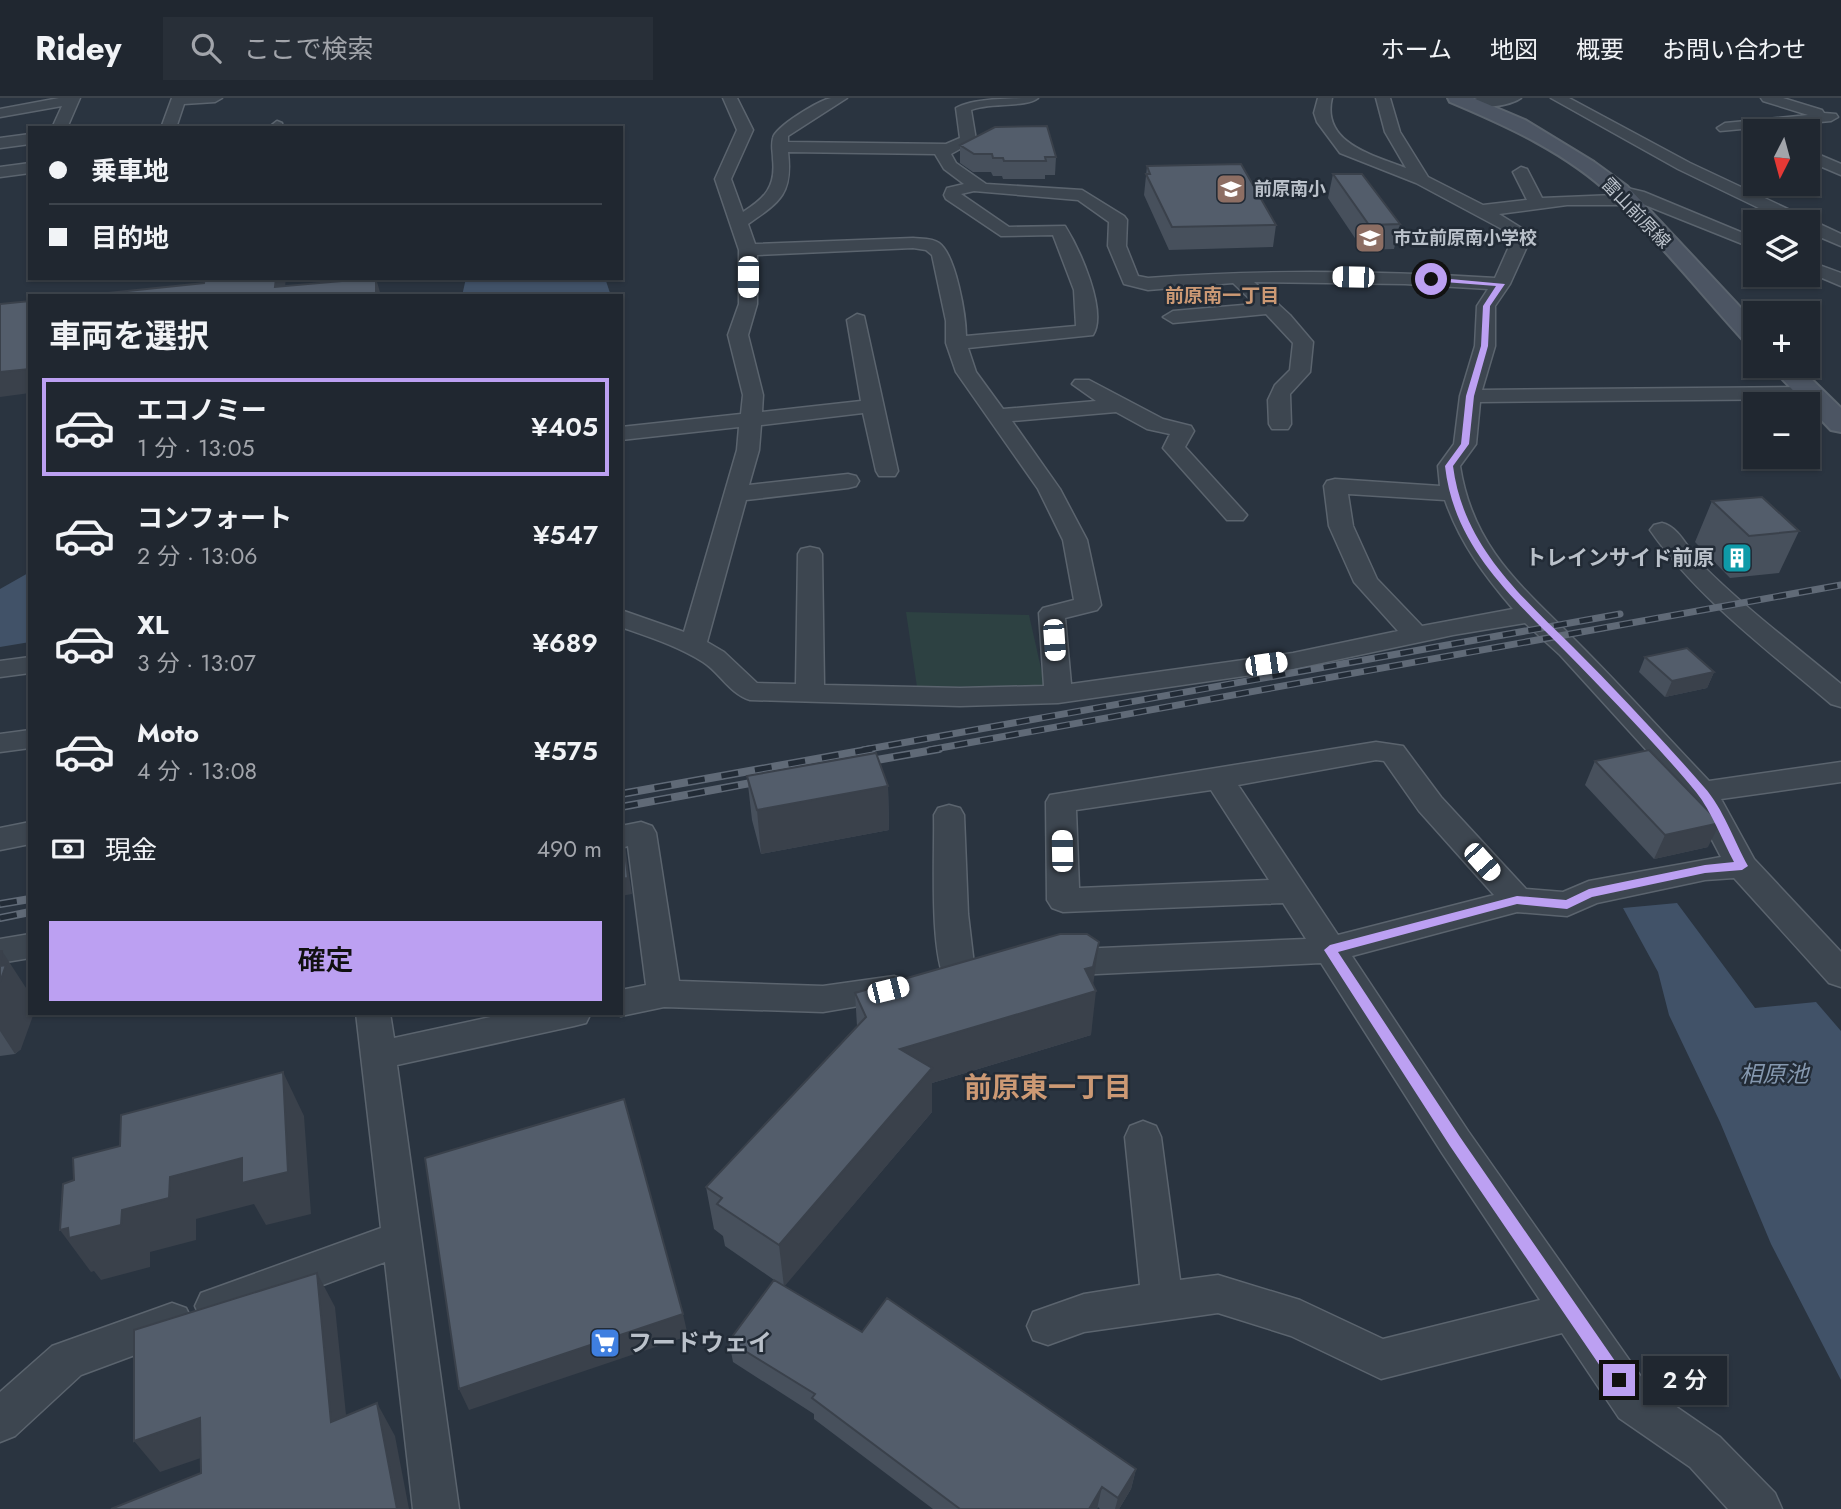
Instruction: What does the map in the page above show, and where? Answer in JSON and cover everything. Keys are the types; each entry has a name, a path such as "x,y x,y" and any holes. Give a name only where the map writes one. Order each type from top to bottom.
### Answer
{"main road":[{"name":"雷山前原線","path":"1464,101 1518,124 1587,166 1623,196 1743,325"},
{"path":"1798,378 1824,399 1841,424"}],"street":[{"path":"169,126 178,99 215,98"},
{"path":"693,645 748,450 753,396 738,335 748,304 748,250 723,178 745,130 730,98"},
{"path":"738,223 772,198 782,182 779,147 781,135 794,124 840,98"},
{"path":"779,147 945,149 968,140 963,108 969,104 1031,98"},
{"path":"1325,98 1321,113 1324,122 1346,150 1422,180 1506,223 1517,233 1520,242 1501,284 1486,306 1485,346 1470,396 1465,444 1449,466 1454,494 1477,549 1531,614 1569,649 1702,792 1742,866 1841,974"},
{"path":"1383,98 1388,125 1398,146 1422,180"},
{"path":"1464,101 1514,98"},
{"path":"1558,98 1684,166 1776,210"},
{"path":"1768,98 1836,118"},
{"path":"0,114 73,99"},
{"path":"60,126 73,99"},
{"path":"1725,128 1836,118"},
{"path":"0,144 28,139"},
{"path":"945,149 942,152 950,166 976,186"},
{"path":"1820,160 1841,170"},
{"path":"0,172 28,168"},
{"path":"1521,172 1537,204"},
{"path":"956,343 1086,331 1088,305 1078,268 1059,230 1007,232 999,229 953,195 953,191 976,186 1004,191 1082,195 1118,220 1116,246 1130,280 1148,284 1237,277 1405,278 1501,284"},
{"path":"1479,211 1567,200 1638,196 1743,239"},
{"path":"748,250 913,243 931,245 940,253 956,321 956,343 966,372 1049,489 1075,540 1088,605 1052,613 1058,694"},
{"path":"1828,246 1841,254"},
{"path":"1820,271 1841,280"},
{"path":"1237,277 1303,342 1300,372 1279,389 1277,401 1280,424"},
{"path":"1173,317 1270,308"},
{"path":"857,320 887,471"},
{"path":"1082,384 1155,424 1183,431 1174,447 1235,515"},
{"path":"1470,396 1824,399"},
{"path":"997,416 1119,405"},
{"path":"623,434 872,406"},
{"path":"735,494 848,481"},
{"path":"1417,635 1366,582 1341,526 1335,486 1454,494"},
{"path":"1662,530 1690,567 1721,597 1841,698"},
{"path":"810,554 810,692"},
{"path":"623,619 693,645 715,659 750,691 960,696 1058,694 1293,660 1531,614"},
{"path":"0,669 28,665"},
{"path":"0,743 28,739"},
{"path":"1291,891 1063,900 1061,802 1219,779 1376,751 1393,753 1430,804 1517,900"},
{"path":"1702,792 1841,772"},
{"path":"1219,779 1455,1142 1634,1403 1705,1451 1759,1509"},
{"path":"949,815 953,890 951,934 958,973"},
{"path":"0,839 28,833"},
{"path":"623,837 641,833 664,994"},
{"path":"1029,963 1330,950 1517,900 1567,904 1589,893 1705,869 1742,866"},
{"path":"0,951 28,946"},
{"path":"623,1003 664,994 822,999 888,990 993,964"},
{"path":"373,1015 436,1509"},
{"path":"380,1055 565,1015"},
{"path":"1143,1137 1162,1301"},
{"path":"0,1421 67,1360 402,1238"},
{"path":"1048,1326 1084,1313 1218,1294 1300,1319 1381,1359 1572,1311"}],"green space":[{"path":"906,612 1029,615 1045,686 917,687"}],"water":[{"path":"466,280 606,280 610,294 462,294"},
{"path":"28,573 28,642 0,647 0,589"},
{"name":"相原池","path":"1677,903 1755,1008 1816,1002 1841,1031 1841,1380 1771,1244 1720,1122 1669,1015 1658,972 1623,908"}],"building":[{"path":"1047,126 1056,157 1045,157 1046,161 1004,161 1003,158 993,158 992,154 974,154 960,145 995,127"},
{"path":"1241,164 1276,225 1172,227 1146,174 1150,174 1147,166"},
{"path":"1333,174 1362,174 1400,224 1369,225"},
{"path":"205,280 276,280 275,287 376,280 376,294 98,294 204,283"},
{"path":"28,301 28,369 0,372 0,304"},
{"path":"1762,497 1799,531 1749,536 1712,501"},
{"path":"1687,648 1714,672 1672,681 1645,657"},
{"path":"1649,750 1720,823 1665,835 1595,761"},
{"path":"876,753 888,786 757,810 747,776"},
{"path":"623,844 624,844 628,878 623,879"},
{"path":"1060,934 1087,934 1099,942 1093,967 1085,969 1096,991 900,1049 932,1068 779,1245 717,1204 722,1198 706,1187 866,1017 855,993"},
{"path":"6,965 0,982 0,966"},
{"path":"283,1072 288,1172 242,1183 242,1158 170,1177 169,1198 122,1210 121,1225 69,1238 68,1228 60,1230 63,1184 74,1180 73,1158 120,1146 121,1115"},
{"path":"624,1099 683,1314 459,1389 425,1158"},
{"path":"317,1273 331,1422 377,1403 397,1509 111,1509 201,1473 200,1418 134,1441 134,1330"},
{"path":"774,1280 862,1332 887,1298 1136,1469 1118,1498 1102,1487 1089,1509 960,1509 812,1398 815,1394 729,1341"}],"railway":[{"path":"929,750 1841,585"},
{"path":"863,750 1620,614"},
{"path":"623,794 872,749"},
{"path":"860,763 939,749"},
{"path":"623,807 767,780"},
{"path":"0,904 28,899"},
{"path":"0,918 28,912"}],"place":[{"name":"前原南小","path":"1231,189"},
{"name":"市立前原南小学校","path":"1370,238"},
{"name":"トレインサイド前原","path":"1737,558"},
{"name":"フードウェイ","path":"605,1343"}],"district":[{"name":"前原南一丁目","path":"1222,295"},
{"name":"前原東一丁目","path":"1048,1087"}],"route":[{"path":"1431,279 1501,284 1486,306 1485,346 1470,396 1465,444 1449,466 1452,488 1477,549 1531,614 1569,649 1702,792 1742,866 1705,869 1589,893 1567,904 1517,900 1330,950 1384,1029 1455,1142 1619,1380"}]}
